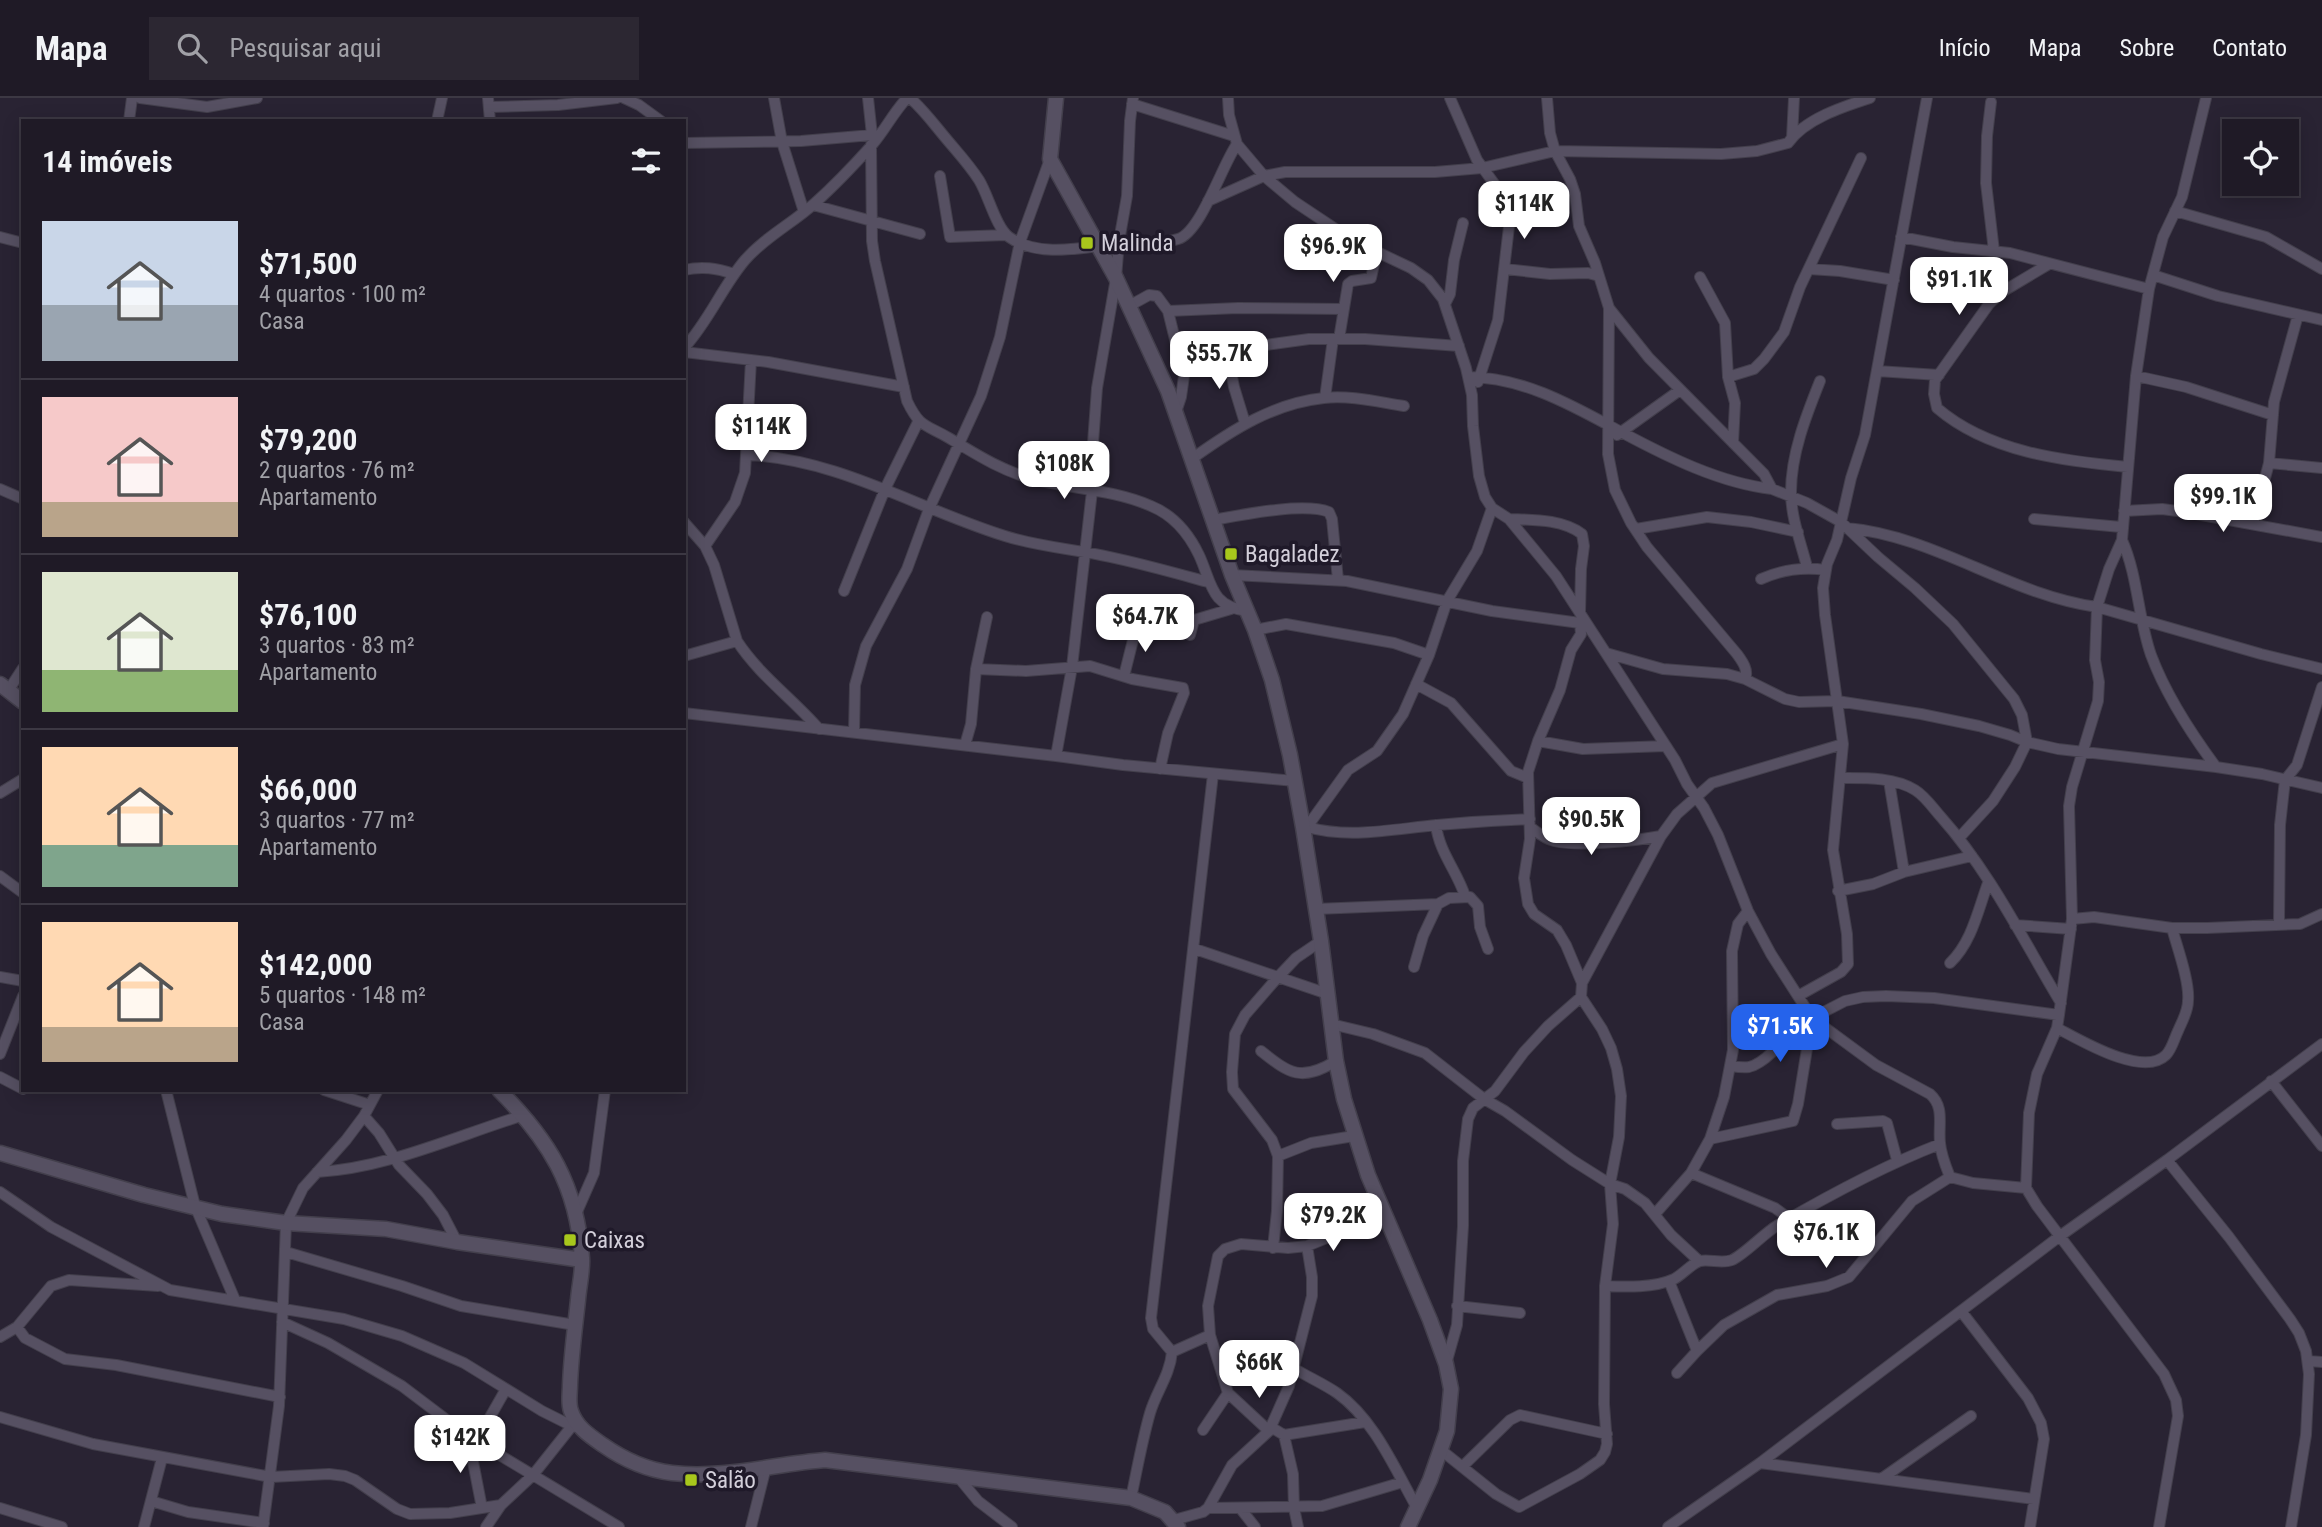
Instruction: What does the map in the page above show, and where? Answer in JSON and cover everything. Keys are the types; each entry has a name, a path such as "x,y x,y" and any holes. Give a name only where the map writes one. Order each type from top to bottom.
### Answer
{"street":[{"path":"129,119 132,98"},
{"path":"140,98 207,107 257,98"},
{"path":"438,119 442,98"},
{"path":"488,103 558,105 617,98"},
{"path":"624,98 658,119"},
{"path":"774,98 782,142 804,212"},
{"path":"868,98 874,139 872,222 875,261 907,401 918,422 991,464 1034,479 1135,500 1168,515 1194,544 1208,582 1222,602 1231,609"},
{"path":"686,347 714,309 734,274 755,249 813,205 908,98 924,110 965,159 981,183 1006,235"},
{"path":"854,732 855,684 866,646 907,569 929,509 981,396 1000,337 1020,242 1050,159 1056,98"},
{"path":"1228,98 1236,140 1264,176 1352,240 1411,268 1428,280 1445,304 1472,395 1479,476 1485,497 1492,508 1509,519 1556,576 1666,746 1718,835 1748,911 1810,1015 1876,1065 1937,1100 1940,1111 1940,1144 1950,1177"},
{"path":"1450,98 1482,169 1504,197 1508,209 1509,240 1498,320 1481,377 1472,395"},
{"path":"1547,98 1550,133 1555,151 1570,179 1579,226 1600,276 1609,308 1608,441 1615,490 1636,529 1660,563 1737,653 1744,665 1745,679"},
{"path":"1791,138 1794,98"},
{"path":"1208,201 1264,176 1285,172 1435,172 1482,169 1555,151 1721,155 1773,148 1788,143 1795,132 1809,124 1870,98"},
{"path":"1798,996 1846,968 1847,934 1833,850 1843,744 1825,615 1824,588 1826,570 1844,525 1851,478 1865,435 1926,98"},
{"path":"2206,98 2182,197 2163,237 2149,289 2136,376 2121,527 2151,653 2164,686 2216,767"},
{"path":"1056,756 1072,667 1092,491 1097,388 1127,196 1133,101 1236,140"},
{"path":"1992,102 1987,136 1986,183 1994,251"},
{"path":"686,143 874,139"},
{"path":"1119,242 1177,240 1187,235 1208,201 1236,140"},
{"path":"1728,377 1754,369 1773,348 1787,325 1800,287 1861,158"},
{"path":"1050,159 1116,278 1176,412 1232,575 1272,680 1305,827 1336,1061 1354,1136 1383,1215 1430,1320 1446,1364 1451,1389 1447,1431 1430,1480 1408,1527"},
{"path":"940,176 950,237 1006,235 1042,248 1066,250 1098,246"},
{"path":"813,205 920,234"},
{"path":"2175,211 2266,237 2322,269"},
{"path":"1445,304 1450,294 1454,260 1463,223"},
{"path":"0,237 21,242"},
{"path":"1901,237 1953,247 2010,253 2149,289"},
{"path":"1325,398 1348,284 1371,278 1377,251"},
{"path":"2049,264 2002,292 1989,304 1935,380 1937,408 1980,435 2053,458 2128,467"},
{"path":"686,270 700,266 734,274"},
{"path":"1505,269 1550,274 1588,273 1600,276"},
{"path":"1809,269 1894,280"},
{"path":"2153,275 2218,296 2322,320"},
{"path":"1700,277 1725,323 1728,377 1735,403 1733,443"},
{"path":"1129,306 1149,295 1157,296 1168,311 1184,386 1176,412"},
{"path":"1609,308 1649,358 1764,474 1773,489"},
{"path":"1168,311 1344,309"},
{"path":"2253,524 2269,463 2278,382 2298,315"},
{"path":"1178,357 1309,339 1459,346"},
{"path":"686,350 904,387"},
{"path":"1227,350 1245,423"},
{"path":"705,546 735,502 745,473 751,360"},
{"path":"1877,371 1938,375"},
{"path":"2136,376 2186,387 2273,415"},
{"path":"1468,377 1481,377 1540,391 1702,469 1754,487 1773,489 1791,497 1844,525 1953,624 2014,699 2022,715 2027,742 1993,801 1959,838"},
{"path":"1807,567 1791,497 1792,472 1801,434 1820,381"},
{"path":"1608,441 1680,390"},
{"path":"1193,458 1258,416 1325,398 1357,399 1404,407"},
{"path":"844,591 885,489 918,422"},
{"path":"747,455 797,460 854,477 929,509 1013,539 1085,552 1208,582"},
{"path":"2269,463 2322,468"},
{"path":"0,489 21,498"},
{"path":"1305,827 1348,770 1377,751 1392,733 1429,655 1447,601 1477,551 1492,508"},
{"path":"1213,520 1291,509 1329,512 1338,580"},
{"path":"2124,511 2162,509 2322,537"},
{"path":"1636,529 1707,517 1751,522 1798,532"},
{"path":"1509,519 1573,527 1582,534 1584,546 1581,569 1581,634 1571,650 1560,690 1538,741 1528,778 1530,823 1524,878 1528,904 1534,914 1558,930 1582,983"},
{"path":"2034,519 2121,527"},
{"path":"686,524 705,546 737,641 754,666 819,729"},
{"path":"1844,525 1931,551 2010,583 2073,604 2097,607 2322,669"},
{"path":"2122,540 2097,607 2095,660 2099,682 2098,701 2072,787 2070,806 2071,924 2057,1028 2033,1090 2028,1125 2026,1188 2164,1374 2176,1400 2178,1416 2160,1527"},
{"path":"1761,579 1775,573 1807,567 1826,570"},
{"path":"1232,575 1338,580 1492,611 1582,619"},
{"path":"1190,635 1194,620 1231,609 1247,611"},
{"path":"965,745 987,617"},
{"path":"1124,676 1137,624"},
{"path":"1255,630 1273,625 1294,625 1394,643 1429,655"},
{"path":"686,656 737,641"},
{"path":"1606,653 1662,669 1713,672 1745,679 1785,699 1811,704 1837,701 1930,716 2010,735 2027,742 2084,752 2262,774 2322,788"},
{"path":"976,669 1026,671 1090,666 1183,688 1184,693 1168,733 1160,769"},
{"path":"21,670 4,687 21,700"},
{"path":"1416,684 1451,703 1511,771 1528,778"},
{"path":"2279,923 2280,825 2286,780 2297,765 2322,687"},
{"path":"686,713 1213,775 1295,781"},
{"path":"1538,741 1583,749 1666,746"},
{"path":"1441,1450 1496,1494 1520,1507 1565,1483 1600,1460 1605,1452 1605,1286 1613,1224 1610,1184 1621,1118 1618,1069 1602,1030 1581,997 1582,983 1661,836 1677,814 1712,783 1843,744"},
{"path":"1172,1352 1153,1329 1151,1318 1213,775"},
{"path":"1841,778 1889,781 1918,793 1972,856 2061,1003"},
{"path":"0,793 21,780"},
{"path":"1889,781 1904,872"},
{"path":"1305,827 1366,833 1473,821 1530,823 1548,838 1562,842 1614,841 1661,836"},
{"path":"1436,825 1437,840 1458,877 1465,896"},
{"path":"1838,891 1885,881 1904,872 1972,856"},
{"path":"0,876 21,892"},
{"path":"1950,963 1961,953 1967,942 1988,883"},
{"path":"1316,909 1438,904 1449,898 1465,896 1475,900 1478,906 1480,927 1488,949"},
{"path":"1414,967 1423,936 1438,904"},
{"path":"1655,1214 1690,1173 1710,1139 1724,1097 1734,1037 1732,951 1738,924 1748,911"},
{"path":"2015,925 2071,924 2119,919 2172,928 2300,924 2322,914"},
{"path":"2057,1028 2106,1053 2130,1060 2147,1062 2165,1056 2189,1002 2172,928"},
{"path":"1273,1248 1278,1156 1272,1140 1231,1084 1234,1042 1239,1024 1278,977 1296,958 1321,941"},
{"path":"1195,949 1328,993"},
{"path":"0,977 21,981"},
{"path":"1446,1364 1457,1325 1465,1134 1473,1108 1505,1080 1524,1052 1548,1026 1581,997"},
{"path":"1731,1066 1745,1068 1758,1063 1810,1015 1863,997 1945,999 2059,1015"},
{"path":"0,1054 21,1001"},
{"path":"1710,1139 1793,1121 1798,1104 1810,1015"},
{"path":"1331,1024 1373,1034 1425,1054 1572,1160 1645,1203 1671,1235 1699,1261"},
{"path":"1668,1527 1760,1463 2060,1236 2322,1044"},
{"path":"1261,1051 1284,1069 1298,1074 1324,1069 1336,1061"},
{"path":"0,1077 21,1088"},
{"path":"2271,1081 2322,1146"},
{"path":"166,1092 195,1206 235,1300"},
{"path":"330,1092 370,1105"},
{"path":"151,1501 188,1512 263,1525 279,1396 286,1223 303,1188 346,1140 364,1116 377,1092"},
{"path":"501,1092 546,1142 576,1214 582,1259 569,1409 576,1427"},
{"path":"576,1214 594,1173 606,1092"},
{"path":"317,1172 348,1169 394,1157 524,1115"},
{"path":"364,1116 443,1216 457,1242"},
{"path":"1837,1124 1887,1123 1897,1160"},
{"path":"1278,1156 1311,1143 1354,1136"},
{"path":"1605,1286 1669,1281 1682,1275 1699,1261 1728,1261 1762,1235 1838,1190 1897,1160 1940,1144"},
{"path":"0,1153 144,1195 222,1214 286,1223 386,1229 457,1242 582,1259"},
{"path":"2167,1160 2290,1319 2299,1333 2309,1361 2306,1434 2291,1527"},
{"path":"1690,1173 1775,1208 1790,1219"},
{"path":"1677,1373 1724,1325 1777,1295 1827,1286 1849,1277 1912,1201 1950,1177 1973,1183 2026,1188"},
{"path":"0,1192 51,1227 170,1290 344,1319 402,1336 464,1363 576,1427 614,1452 646,1467 671,1473 701,1474 825,1460 1130,1498 1165,1511 1176,1524 1208,1508 1232,1465 1270,1429 1295,1369 1312,1296 1307,1246"},
{"path":"1364,1422 1284,1435 1270,1429 1228,1393 1210,1335 1208,1306 1218,1256 1225,1250 1241,1244 1273,1248 1307,1246 1383,1215"},
{"path":"286,1252 461,1306 575,1325"},
{"path":"0,1337 17,1327 51,1286 69,1280 160,1286"},
{"path":"1669,1281 1697,1351"},
{"path":"1457,1306 1520,1313"},
{"path":"1961,1311 2028,1398 2041,1423 2044,1439 2030,1527"},
{"path":"282,1322 328,1343 402,1386 472,1438 619,1527"},
{"path":"17,1327 25,1338 65,1359 138,1369 279,1396"},
{"path":"1172,1352 1210,1335"},
{"path":"1130,1498 1150,1412 1168,1373 1172,1352"},
{"path":"2309,1361 2322,1362"},
{"path":"1295,1369 1338,1394 1364,1422 1381,1444 1417,1508"},
{"path":"482,1508 472,1438 506,1389"},
{"path":"1203,1430 1228,1393"},
{"path":"1463,1466 1510,1420 1520,1415 1607,1434"},
{"path":"1881,1479 1971,1416"},
{"path":"0,1417 93,1444 271,1477 329,1474 345,1476 397,1509 410,1514 450,1513 500,1505"},
{"path":"486,1527 500,1505 533,1475 576,1427"},
{"path":"1284,1435 1293,1474 1294,1508 1298,1527"},
{"path":"144,1527 162,1458"},
{"path":"1760,1463 2034,1499"},
{"path":"751,1527 766,1467"},
{"path":"959,1478 978,1502 1012,1527"},
{"path":"1208,1508 1322,1506 1403,1482"},
{"path":"0,1508 62,1527"},
{"path":"1240,1508 1255,1527"}],"place":[{"name":"Malinda","path":"1087,243"},
{"name":"Bagaladez","path":"1231,554"},
{"name":"Caixas","path":"570,1240"},
{"name":"Salão","path":"691,1480"}]}
